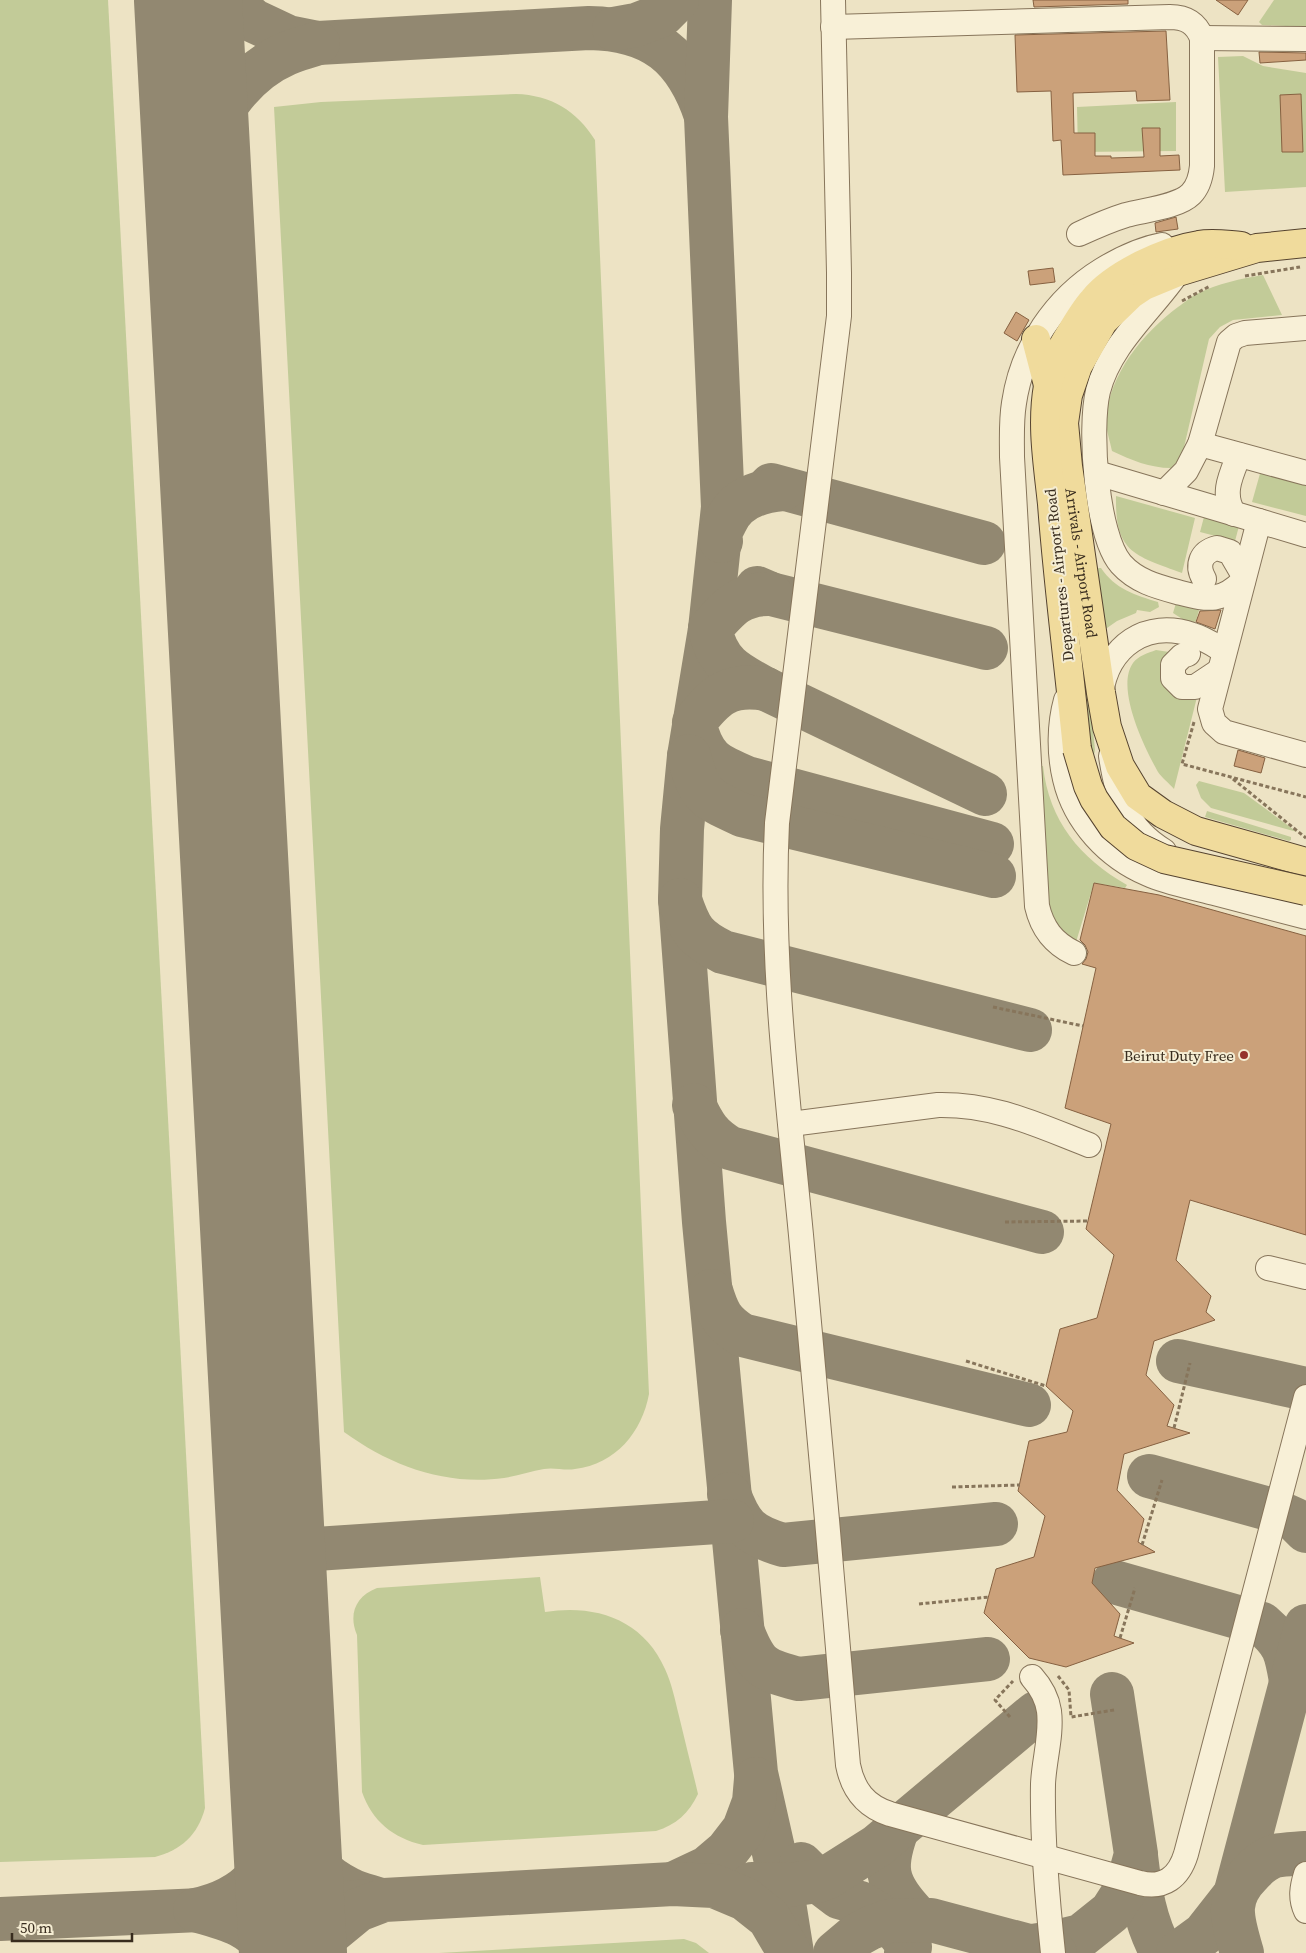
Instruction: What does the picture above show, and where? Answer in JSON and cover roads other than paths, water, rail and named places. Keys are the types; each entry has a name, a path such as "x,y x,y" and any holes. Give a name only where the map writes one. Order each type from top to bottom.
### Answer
{"main road":[{"path":"1257,248 1306,243"},
{"name":"Departures - Airport Road","path":"1257,248 1217,244 1197,245 1149,260 1125,273 1094,298 1064,344 1048,385 1045,430 1054,538 1070,684 1069,754 1094,799 1113,827 1136,846 1164,859 1306,892"},
{"name":"Arrivals - Airport Road","path":"1257,248 1178,272 1144,286 1132,294 1103,322 1078,366 1068,395 1064,424 1068,466 1101,693 1107,727 1120,766 1138,796 1162,814 1196,831 1306,862"},
{"path":"1036,339 1048,385"}],"lane":[{"path":"833,0 839,316 778,814 776,931 790,1124 850,1776 860,1797 879,1811 1148,1885 1166,1882 1179,1871 1186,1854 1306,1397"},
{"path":"833,27 1170,17 1187,19 1199,30 1202,38 1202,166 1198,186 1182,200 1124,216 1079,234"},
{"path":"1202,38 1306,38"},
{"path":"1074,953 1060,945 1049,934 1039,916 1037,906 1012,447 1014,401 1022,370 1036,339 1045,324 1067,298 1094,275 1125,257 1155,246 1169,244 1197,245"},
{"path":"1178,272 1116,351 1098,390 1095,412 1097,474 1105,531 1115,556 1129,572 1157,587 1206,598 1223,596 1230,592 1244,578"},
{"path":"1164,493 1186,471 1200,444 1229,342 1236,336 1245,333 1306,328"},
{"path":"1200,444 1306,472"},
{"path":"1234,514 1228,502 1227,490 1239,455"},
{"path":"1097,474 1306,535"},
{"path":"1259,521 1221,661 1210,709 1211,716 1219,728 1238,737 1306,755"},
{"path":"1204,579 1201,573 1201,559 1205,554 1217,548 1230,552 1244,578"},
{"path":"1101,693 1103,682 1112,660 1119,651 1137,636 1160,631 1183,632 1201,638 1221,661"},
{"path":"1188,654 1182,656 1173,665 1173,678 1182,687 1195,687 1221,661"},
{"path":"1107,727 1119,796 1130,819 1150,842 1175,858 1306,892"},
{"path":"1069,754 1067,788 1082,818 1103,844 1131,866 1166,880 1306,917"},
{"path":"790,1124 938,1105 958,1105 997,1111 1089,1145"},
{"path":"1268,1268 1306,1277"},
{"path":"1033,1675 1046,1698 1050,1721 1043,1784 1045,1856 1053,1953"},
{"path":"1306,1874 1302,1898 1306,1911"}],"place":[{"name":"Beirut Duty Free","path":"1244,1055"}]}
